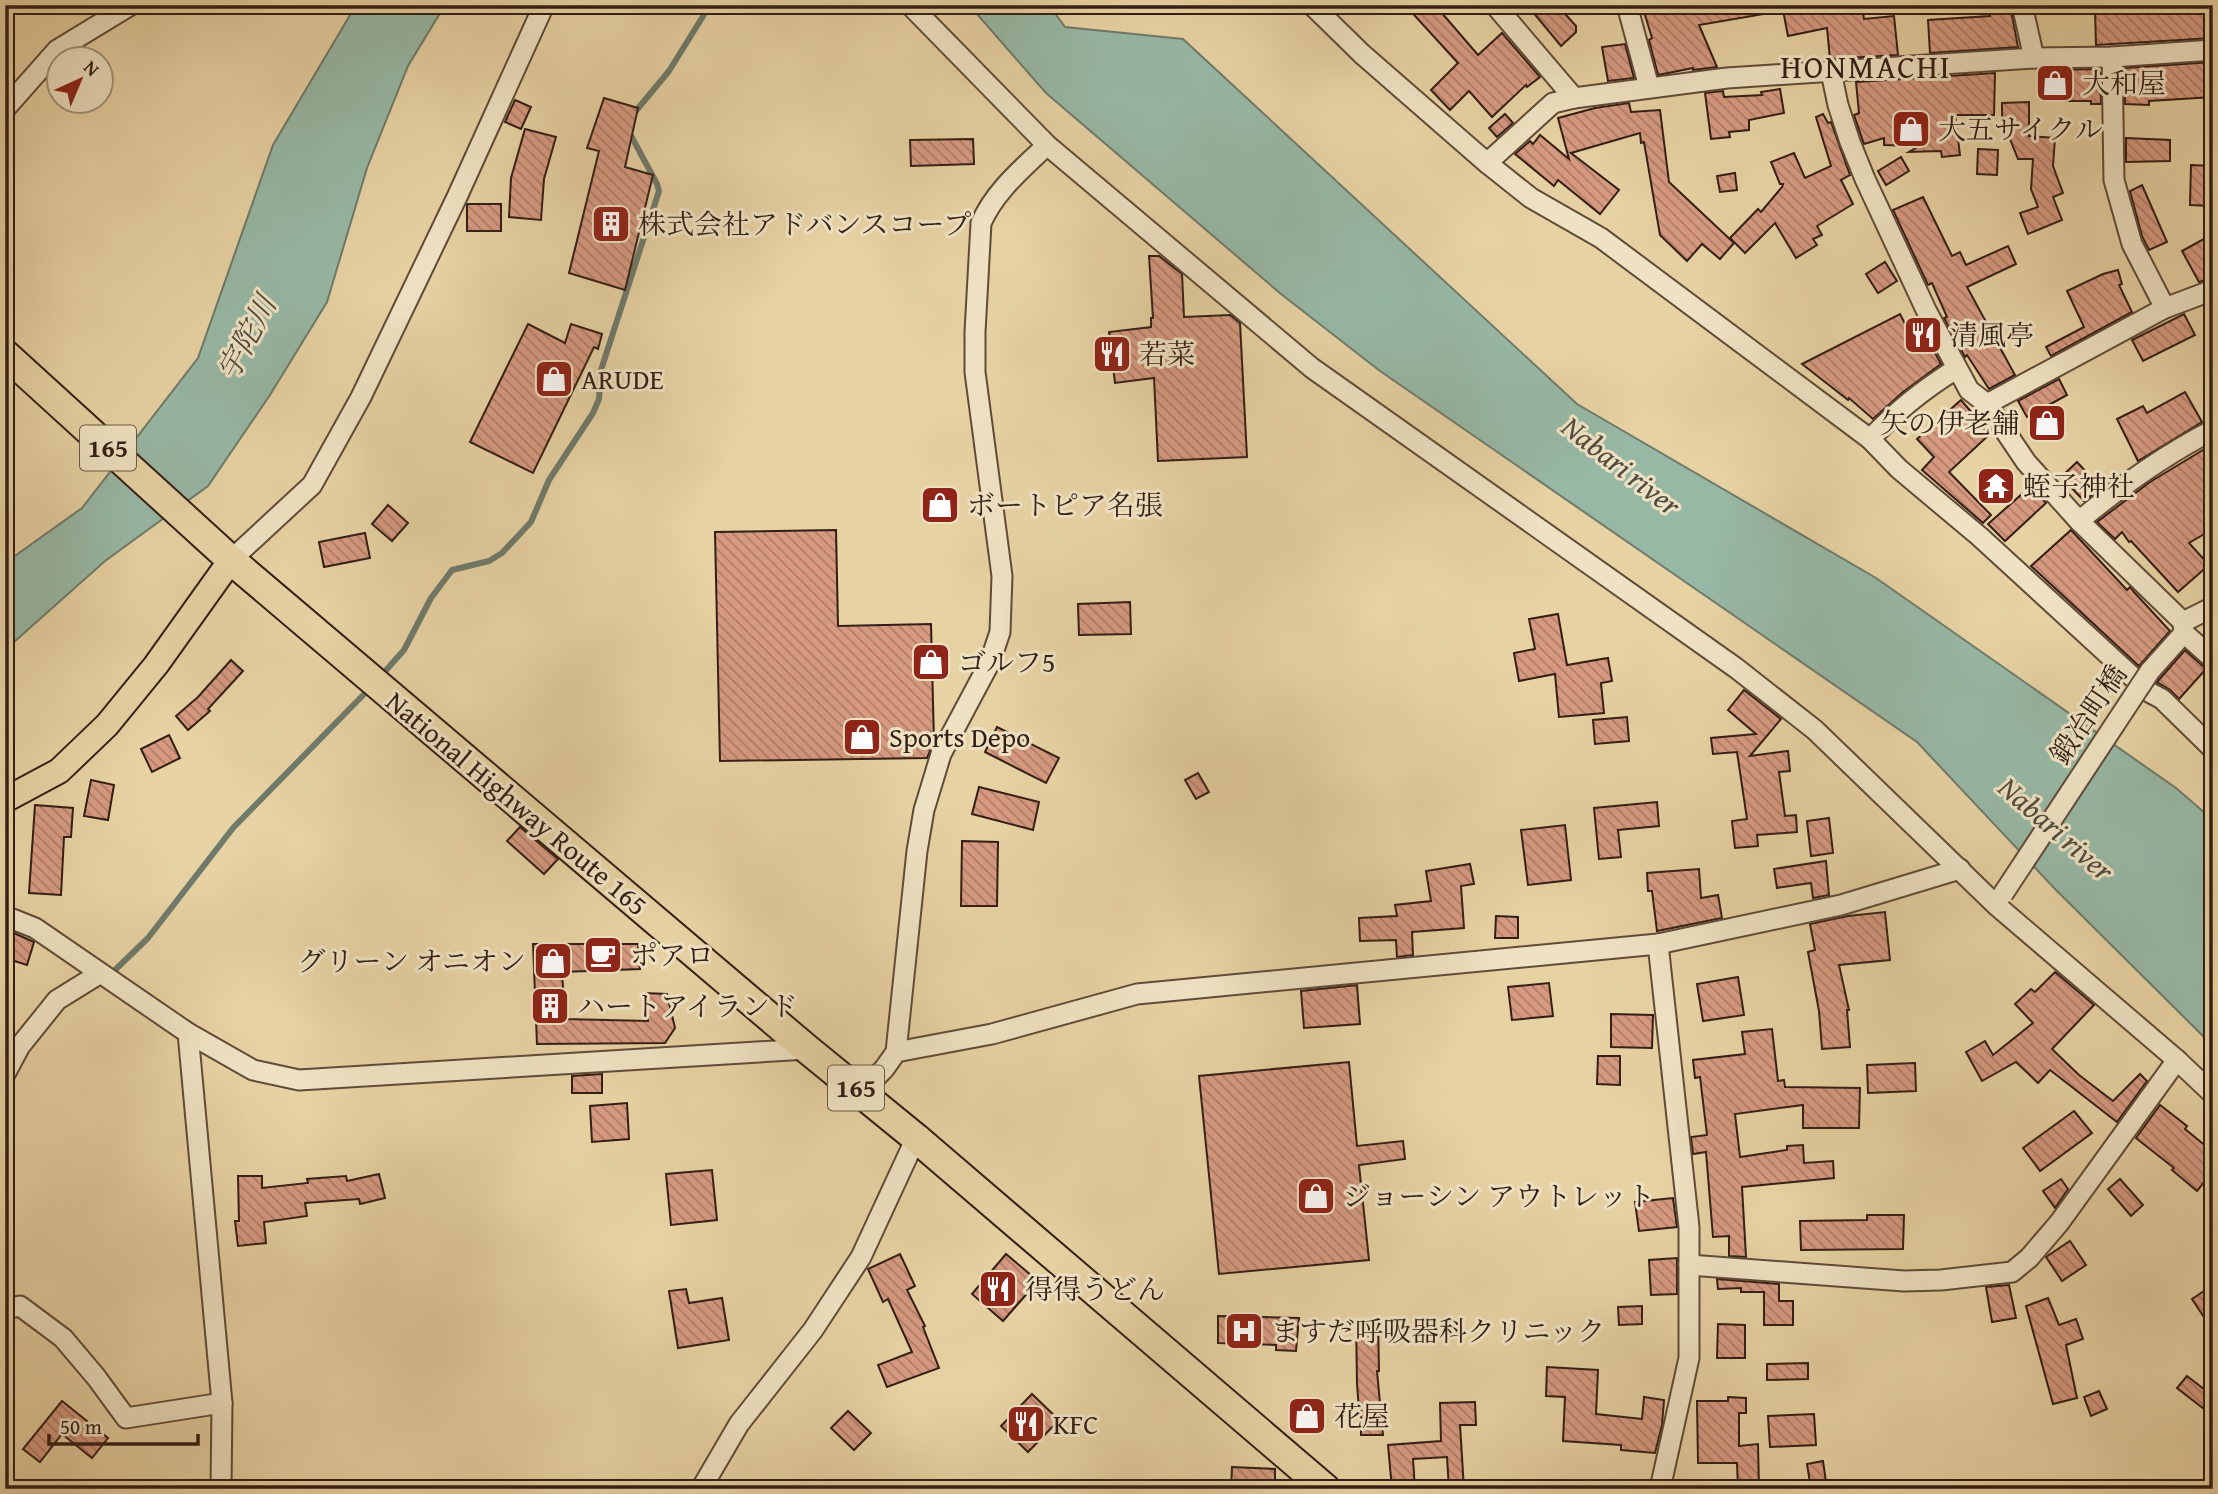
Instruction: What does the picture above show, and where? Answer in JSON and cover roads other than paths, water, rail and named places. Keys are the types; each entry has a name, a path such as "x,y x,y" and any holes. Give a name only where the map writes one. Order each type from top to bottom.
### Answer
{"highway":[{"name":"National Highway Route 165","path":"5,354 221,551 807,1049 916,1138 1326,1489"}],"main road":[{"path":"5,800 59,771 107,725 156,665 221,551"}],"street":[{"path":"5,109 57,50 131,5"},
{"path":"221,551 312,485 367,384 457,197 544,5"},
{"path":"911,5 1047,145 1312,368 1736,668 1815,730 1960,869 1999,899 2213,1094"},
{"path":"1312,5 1362,54 1531,198 1601,238 1870,439 1899,469 1979,536 2149,692 2162,699 2213,749"},
{"path":"1495,5 1574,98"},
{"path":"1627,5 1649,87"},
{"path":"2022,5 2034,58"},
{"path":"1487,163 1553,103 1574,98 1727,78 2034,58 2112,57 2213,50"},
{"path":"2112,57 2114,180 2132,244 2165,308"},
{"path":"1831,72 1838,105 1865,179 1927,313 1969,390 1987,404 2026,462 2079,521 2213,659"},
{"path":"861,1092 884,1069 895,1052 924,810 941,754 990,662 1000,632 1002,576 975,372 981,223 988,207 1000,191 1047,145"},
{"path":"1987,404 2165,308 2213,290"},
{"path":"1870,439 1914,397 1956,369"},
{"path":"2079,521 2163,457 2213,429"},
{"path":"2183,628 2213,607"},
{"name":"鍛冶町橋","path":"1999,899 2150,671 2183,628"},
{"path":"895,1052 992,1034 1137,994 1658,944 1841,905 1960,869"},
{"path":"5,916 35,928 188,1033 253,1070 299,1080 807,1049"},
{"path":"1658,944 1689,1227 1689,1359 1660,1489"},
{"path":"5,1074 20,1046 57,1000 99,974"},
{"path":"188,1033 222,1403 221,1489"},
{"path":"1689,1265 1904,1281 2012,1272 2029,1258 2059,1223 2177,1060"},
{"path":"701,1489 739,1423 813,1330 861,1257 916,1138"},
{"path":"5,1309 20,1306 62,1338 96,1377 126,1418 222,1403"}],"water":[{"name":"宇陀川","path":"356,5 445,5 408,66 367,168 327,302 270,395 208,486 105,561 5,650 5,563 82,508 198,358 273,145"},
{"name":"Nabari river","path":"969,5 1049,5 1065,27 1183,39 1577,404 1876,578 2176,788 2213,820 2213,1046 2055,889 1917,742 1380,371 1281,294 1046,93"}],"waterway":[{"path":"635,112 669,71 710,5"},
{"path":"380,677 404,650 431,598 452,570 489,561 502,553 531,522 549,480 593,413 599,399 601,370 659,191 629,132"},
{"path":"114,971 148,938 233,828 370,688"},
{"path":"5,1091 12,1077"}],"place":[{"name":"大和屋","path":"2055,83"},
{"name":"大五サイクル","path":"1911,129"},
{"name":"株式会社アドバンスコープ","path":"611,224"},
{"name":"清風亭","path":"1923,335"},
{"name":"若菜","path":"1112,354"},
{"name":"ARUDE","path":"554,379"},
{"name":"矢の伊老舗","path":"2047,423"},
{"name":"蛭子神社","path":"1996,486"},
{"name":"ボートピア名張","path":"940,505"},
{"name":"ゴルフ5","path":"931,662"},
{"name":"Sports Depo","path":"862,737"},
{"name":"ポアロ","path":"603,955"},
{"name":"グリーン オニオン","path":"553,961"},
{"name":"ハートアイランド","path":"550,1006"},
{"name":"ジョーシン アウトレット","path":"1316,1196"},
{"name":"得得うどん","path":"998,1289"},
{"name":"ますだ呼吸器科クリニック","path":"1244,1331"},
{"name":"花屋","path":"1307,1416"},
{"name":"KFC","path":"1026,1424"}],"district":[{"name":"HONMACHI","path":"1866,67"}]}
